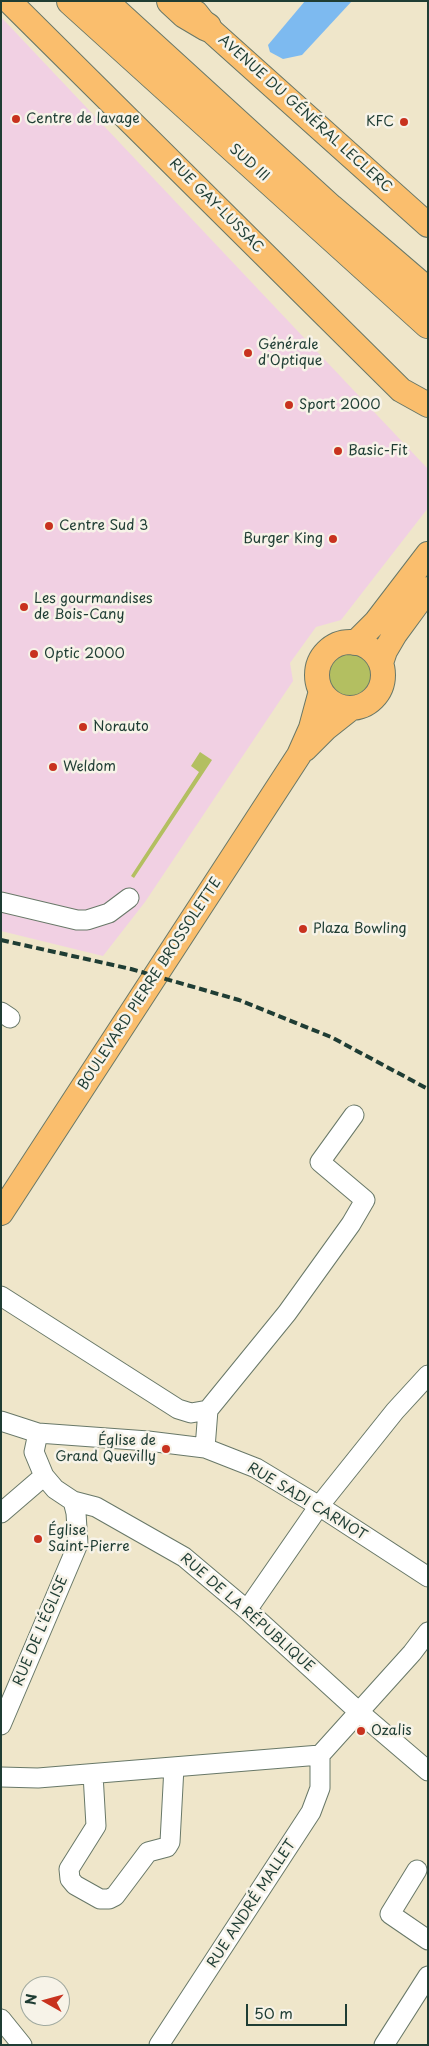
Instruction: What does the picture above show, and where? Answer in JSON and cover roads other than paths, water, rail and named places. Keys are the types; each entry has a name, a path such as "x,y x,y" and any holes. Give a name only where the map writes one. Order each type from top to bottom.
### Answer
{"highway":[{"path":"56,1 147,72"},
{"name":"SUD III","path":"71,1 147,72 428,324"},
{"name":"SUD III","path":"103,1 330,208 428,292"},
{"path":"171,1 185,14 207,28"}],"main road":[{"name":"RUE GAY-LUSSAC","path":"9,1 401,390 428,405"},
{"name":"AVENUE DU GÉNÉRAL LECLERC","path":"184,1 207,28 428,225"},
{"path":"355,643 376,622 428,554"},
{"path":"381,664 385,651 395,634 428,589"},
{"path":"344,643 362,644 374,652 381,664 383,682 378,694 368,703 350,709 333,704 321,691 318,682 318,672 323,657 334,647 344,643"},
{"name":"BOULEVARD PIERRE BROSSOLETTE","path":"1,1213 299,755 311,728 321,691"},
{"name":"BOULEVARD PIERRE BROSSOLETTE","path":"299,755 326,728 350,709"}],"street":[{"path":"1,902 77,920 87,920 109,913 129,898"},
{"path":"205,1448 208,1410 287,1313 351,1224 365,1200 320,1162 354,1115"},
{"path":"1,1296 178,1408 192,1413 208,1410"},
{"path":"247,1610 319,1506 395,1411 428,1376"},
{"name":"RUE SADI CARNOT","path":"1,1420 38,1433 148,1441 205,1448 256,1468 319,1506 428,1577"},
{"path":"38,1433 34,1452 44,1476 55,1488 73,1501"},
{"path":"1,1513 44,1476"},
{"name":"RUE DE LA RÉPUBLIQUE","path":"73,1501 96,1507 184,1557 247,1610 359,1712 428,1771"},
{"name":"RUE DE L'ÉGLISE","path":"1,1725 78,1544 76,1513 73,1501"},
{"path":"1,1777 38,1778 320,1755 412,1653 428,1632"},
{"name":"RUE ANDRÉ MALLET","path":"159,2045 311,1812 320,1788 320,1755"},
{"path":"93,1774 96,1826 70,1869 70,1879 75,1885 100,1899 109,1899 115,1896 148,1852 167,1847 170,1842 174,1767"},
{"path":"418,1870 390,1914 428,1940"},
{"path":"384,2045 428,1976"},
{"path":"1,2019 22,2045"}],"water":[{"path":"305,1 352,1 302,55 283,59 270,52 268,45"}],"railway":[{"path":"1,940 131,969 239,1000 331,1037 428,1089"}],"place":[{"name":"Centre de lavage","path":"16,119"},
{"name":"KFC","path":"404,122"},
{"name":"Générale d'Optique","path":"248,353"},
{"name":"Sport 2000","path":"289,405"},
{"name":"Basic-Fit","path":"338,451"},
{"name":"Centre Sud 3","path":"49,526"},
{"name":"Burger King","path":"333,539"},
{"name":"Les gourmandises de Bois-Cany","path":"24,607"},
{"name":"Optic 2000","path":"34,654"},
{"name":"Norauto","path":"83,727"},
{"name":"Weldom","path":"53,767"},
{"name":"Plaza Bowling","path":"303,929"},
{"name":"Église de Grand Quevilly","path":"166,1449"},
{"name":"Église Saint-Pierre","path":"38,1539"},
{"name":"Ozalis","path":"361,1731"}]}
